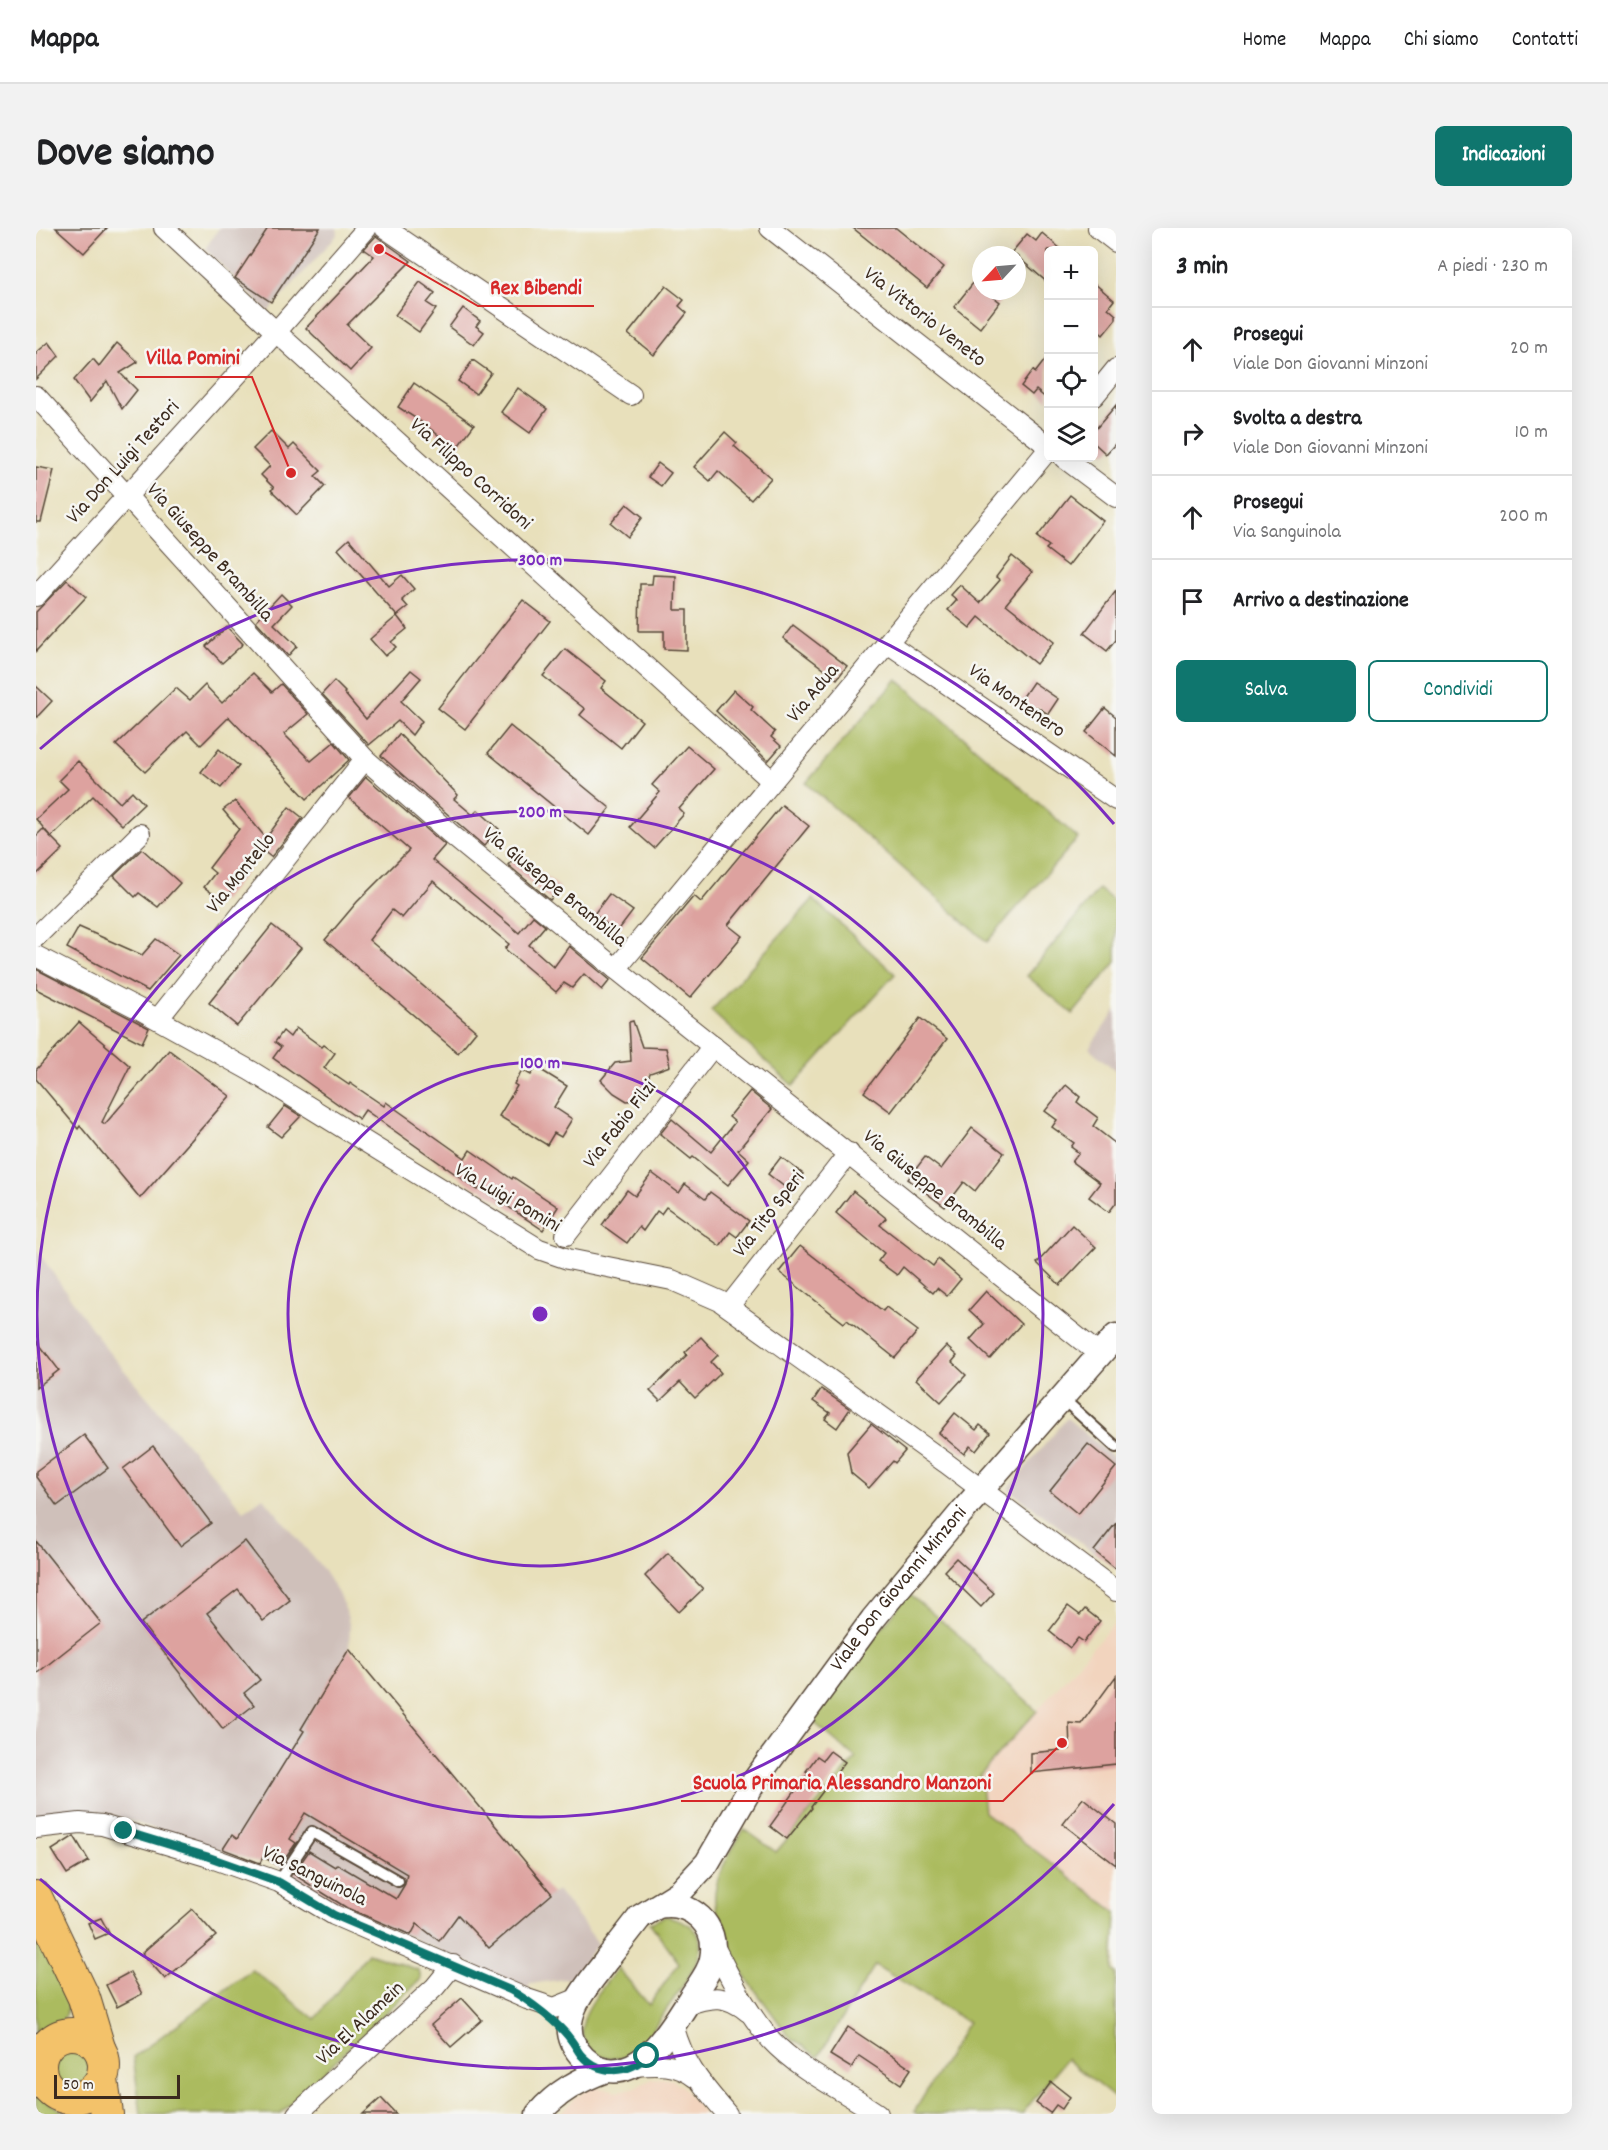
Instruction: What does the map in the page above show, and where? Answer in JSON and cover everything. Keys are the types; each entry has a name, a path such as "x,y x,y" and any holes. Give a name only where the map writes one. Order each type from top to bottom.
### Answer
{"main road":[{"path":"36,1897 90,2013 105,2065 102,2080 107,2114"},
{"path":"74,1977 75,2009 42,2053 40,2068 43,2081 56,2096 69,2098 80,2096 102,2080"},
{"path":"49,2041 82,2036 90,2039 99,2048"}],"street":[{"name":"Via Filippo Corridoni","path":"164,228 772,781"},
{"name":"Via Don Luigi Testori","path":"36,596 276,332 367,228"},
{"path":"385,228 631,394"},
{"name":"Via Vittorio Veneto","path":"770,228 1044,445"},
{"path":"1098,228 1116,242"},
{"path":"1098,391 1116,369"},
{"name":"Via Giuseppe Brambilla","path":"36,396 365,759 453,836 616,969 1100,1355"},
{"name":"Via Adua","path":"616,969 889,644 1044,453"},
{"path":"1069,462 1116,497"},
{"name":"Via Montenero","path":"889,644 1116,800"},
{"name":"Via Montello","path":"158,1020 365,759"},
{"path":"36,937 140,834"},
{"name":"Via Luigi Pomini","path":"36,956 251,1071 539,1249 568,1259 672,1280 703,1292 729,1306 982,1490 1116,1591"},
{"name":"Via Fabio Filzi","path":"566,1235 713,1046"},
{"name":"Via Tito Speri","path":"729,1306 849,1154"},
{"name":"Viale Don Giovanni Minzoni","path":"543,2108 564,2071 572,2042 571,2021 579,1998 608,1958 649,1911 680,1892 707,1863 748,1791 873,1619 1116,1336"},
{"name":"Via Sanguinola","path":"36,1828 80,1823 102,1826 206,1856 279,1882 334,1915 527,1999 554,2008 579,1998"},
{"name":"Viale Don Giovanni Minzoni","path":"707,1863 703,1894 704,1920 713,1944"},
{"path":"649,1911 682,1906 704,1920"},
{"path":"713,1944 750,2014 771,2040 790,2057 878,2114"},
{"path":"635,2066 651,2052 679,2014 712,1962 713,1944"},
{"name":"Via El Alamein","path":"297,2114 435,1988 453,1965"},
{"path":"679,2014 705,1999 720,1998 736,2003 750,2014"},
{"name":"Via Sanguinola","path":"527,1999 572,2042"},
{"path":"679,2014 680,2049 698,2080 727,2114"},
{"path":"572,2042 586,2060 606,2070"},
{"path":"635,2066 655,2064 674,2066 698,2080"},
{"name":"Viale Don Giovanni Minzoni","path":"543,2108 578,2082 606,2070 635,2066"}],"lane":[{"path":"1062,1398 1116,1447"},
{"path":"279,1882 312,1832 398,1881"}],"shaded area":[{"path":"219,228 337,228 338,234 268,312 205,249"},
{"path":"1116,1010 1116,1071 1089,1048"},
{"path":"36,1249 107,1350 244,1511 263,1497 322,1568 346,1611 350,1628 349,1649 552,1894 557,1890 598,1943 572,1978 530,1984 528,1989 361,1916 264,1858 260,1863 100,1811 56,1813 48,1820 36,1821"},
{"path":"1067,1418 1116,1460 1116,1569 1008,1489"},
{"path":"1116,1621 1116,1912 984,1812 980,1775"},
{"path":"652,2079 673,2080 682,2086 705,2114 561,2114 575,2098 592,2087 620,2091 636,2087"}],"green space":[{"path":"897,679 1078,838 987,942 806,783"},
{"path":"1099,889 1116,903 1116,962 1073,1014 1027,976"},
{"path":"813,899 895,974 793,1086 711,1011"},
{"path":"909,1594 961,1637 998,1676 1037,1711 980,1775 984,1812 1116,1912 1113,1970 1116,1973 1116,2099 1066,2059 1022,2114 917,2114 914,2112 968,2022 875,1965 818,2057 788,2035 734,1961 727,1930 716,1908 716,1888 723,1867 744,1829 776,1852 856,1758 811,1720"},
{"path":"36,1916 69,2001 66,2014 58,2025 36,2039"},
{"path":"666,1916 686,1922 697,1932 700,1943 699,1956 693,1970 640,2047 620,2058 600,2056 587,2045 582,2034 583,2022 595,1998 618,1968 649,2005 679,1963 650,1923"},
{"path":"368,1953 419,1970 421,1979 280,2114 141,2114 133,2057 252,1970 315,2019"},
{"path":"70,2042 86,2049 93,2065 86,2081 70,2088 54,2081 47,2065 54,2049"},
{"path":"36,2094 67,2114 36,2114"}],"building":[{"path":"56,228 107,228 84,253"},
{"path":"268,228 320,228 271,302 235,278"},
{"path":"853,228 896,228 944,267 927,288"},
{"path":"1042,233 1057,246 1044,246 1044,280 1026,264 1026,246 1017,246 1027,234 1036,241"},
{"path":"376,236 411,261 347,325 371,348 350,371 306,328 374,256 364,249"},
{"path":"420,282 435,293 427,303 436,309 419,332 395,315"},
{"path":"972,284 972,300 997,300 1000,302 980,328 954,307"},
{"path":"666,286 684,300 679,306 687,313 654,355 628,334"},
{"path":"1098,286 1114,300 1108,308 1116,315 1116,319 1103,335 1098,331"},
{"path":"463,308 480,321 476,326 484,332 474,345 449,327"},
{"path":"49,342 59,356 36,379 36,353"},
{"path":"117,343 138,362 120,373 137,390 122,409 107,381 90,402 74,380 93,359 99,366"},
{"path":"473,360 491,373 476,394 458,381"},
{"path":"1044,361 1044,397 1036,390 1032,395 1021,386 1033,370 1035,373"},
{"path":"414,383 474,425 456,449 398,407"},
{"path":"518,388 547,409 530,433 501,412"},
{"path":"1116,405 1116,443 1106,454 1098,447 1098,426"},
{"path":"271,431 289,449 294,444 321,471 315,476 325,486 297,515 271,490 274,488 261,475 270,466 253,449"},
{"path":"725,432 737,443 734,446 771,478 751,500 718,471 710,481 694,467"},
{"path":"658,463 671,473 661,486 648,477"},
{"path":"36,467 54,470 41,522 36,522"},
{"path":"1070,495 1103,521 1068,566 1046,549 1049,546 1037,537"},
{"path":"627,504 643,517 628,537 611,523"},
{"path":"349,539 389,586 402,575 414,589 402,600 408,607 397,616 338,549"},
{"path":"1012,556 1032,572 1006,604 1054,642 1036,664 979,617 970,628 948,610 957,600 951,595 960,585 980,603 1000,580 996,577"},
{"path":"653,575 676,576 675,610 687,610 687,650 664,649 664,631 639,631 640,584 652,584"},
{"path":"67,580 86,597 36,651 36,612"},
{"path":"1116,591 1116,640 1107,651 1084,633"},
{"path":"281,594 292,605 274,624 297,646 288,656 256,621"},
{"path":"523,600 550,621 465,729 438,708"},
{"path":"397,616 407,629 391,642 396,647 385,656 370,639"},
{"path":"793,625 847,666 837,679 783,638"},
{"path":"227,627 243,644 222,663 206,646"},
{"path":"565,649 606,681 601,688 642,721 621,748 580,715 585,709 543,676"},
{"path":"411,670 421,678 401,701 422,721 412,735 398,721 369,745 322,694 334,681 366,719"},
{"path":"253,673 272,692 281,684 308,714 284,734 311,761 334,742 349,760 307,799 229,717 201,745 187,731 145,772 116,745 176,688 190,700 205,685 222,703"},
{"path":"1033,682 1058,699 1048,714 1037,707 1032,714 1018,704"},
{"path":"36,686 52,701 36,718"},
{"path":"734,690 753,707 751,710 775,732 771,737 781,746 768,761 716,711"},
{"path":"1105,708 1116,717 1116,756 1086,732"},
{"path":"510,726 610,808 589,835 488,753"},
{"path":"399,734 458,795 454,799 473,815 478,810 499,829 484,846 381,756"},
{"path":"687,746 714,769 679,809 684,814 654,848 630,827 660,792 652,785"},
{"path":"219,749 239,766 221,788 201,772"},
{"path":"78,761 120,803 132,791 144,804 122,825 93,796 51,837 36,819 68,789 59,780"},
{"path":"366,777 445,845 432,860 519,933 533,916 545,926 529,945 554,967 569,946 610,980 602,990 584,974 572,988 564,983 556,992 505,949 509,944 433,881 402,918 392,910 369,940 476,1031 458,1053 325,940 357,902 409,850 349,798"},
{"path":"235,801 266,838 289,807 303,818 271,857 263,851 223,901 204,887 215,873 209,868 239,829 223,810"},
{"path":"782,805 809,826 728,925 742,936 690,998 642,958 694,896 701,902"},
{"path":"43,829 63,849 36,875 36,836"},
{"path":"142,849 180,883 158,907 139,893 135,897 114,876"},
{"path":"518,854 560,888 550,900 508,865"},
{"path":"609,894 633,911 617,932 594,914"},
{"path":"272,925 301,948 237,1026 209,1003"},
{"path":"79,927 142,955 156,939 179,955 148,991 67,948"},
{"path":"36,969 149,1028 142,1043 36,989"},
{"path":"920,1018 947,1039 891,1112 864,1092"},
{"path":"633,1021 642,1047 666,1048 670,1066 650,1073 642,1097 627,1101 614,1093 601,1080 615,1063 631,1061 629,1022"},
{"path":"79,1022 130,1066 102,1122 105,1124 169,1050 230,1096 140,1198 80,1126 78,1129 36,1079 36,1070"},
{"path":"296,1028 322,1047 324,1045 335,1053 324,1068 384,1106 386,1102 465,1158 470,1150 558,1207 543,1230 480,1188 478,1190 365,1110 359,1119 273,1058 281,1047 275,1042 283,1031 290,1037"},
{"path":"536,1067 567,1086 554,1107 572,1119 561,1137 554,1133 547,1145 499,1116 517,1086 514,1084 522,1070 531,1075"},
{"path":"1066,1085 1080,1097 1077,1102 1098,1118 1093,1126 1116,1144 1116,1203 1109,1212 1089,1197 1100,1183 1072,1162 1079,1153 1071,1147 1074,1143 1052,1127 1057,1120 1045,1111"},
{"path":"750,1091 772,1109 738,1150 749,1160 728,1185 660,1134 672,1119 711,1152 735,1122 729,1117"},
{"path":"285,1106 301,1116 281,1137 268,1127"},
{"path":"972,1128 1004,1153 975,1191 964,1182 945,1207 908,1179 925,1157 941,1169"},
{"path":"781,1157 803,1174 790,1191 768,1174"},
{"path":"652,1173 679,1193 685,1184 705,1199 710,1192 749,1221 737,1237 730,1232 720,1246 666,1207 661,1214 657,1211 643,1231 639,1227 627,1243 602,1225 627,1190 635,1196"},
{"path":"853,1191 886,1218 880,1225 933,1266 938,1259 961,1279 947,1296 937,1288 933,1293 903,1267 897,1275 878,1261 884,1253 836,1213"},
{"path":"1072,1225 1096,1247 1060,1285 1037,1263"},
{"path":"800,1246 883,1311 886,1307 918,1331 895,1358 847,1320 844,1323 779,1272"},
{"path":"986,1291 1021,1324 990,1359 970,1340 984,1324 969,1310"},
{"path":"701,1337 718,1355 711,1362 721,1373 695,1398 680,1382 660,1401 650,1391 687,1355 685,1352"},
{"path":"36,1340 59,1370 36,1388"},
{"path":"946,1346 957,1356 952,1362 966,1375 941,1402 916,1379"},
{"path":"821,1389 850,1409 837,1428 825,1419 830,1413 813,1401"},
{"path":"955,1413 976,1430 980,1425 990,1433 976,1451 970,1446 964,1454 939,1433"},
{"path":"871,1424 905,1451 869,1488 851,1473 847,1452"},
{"path":"84,1435 108,1468 57,1506 36,1477 36,1471"},
{"path":"1088,1444 1116,1467 1078,1514 1050,1491"},
{"path":"153,1446 211,1523 180,1546 123,1469"},
{"path":"1116,1523 1116,1569 1094,1551"},
{"path":"36,1541 101,1623 36,1674"},
{"path":"245,1541 290,1600 263,1621 238,1589 207,1613 260,1680 244,1693 254,1705 223,1729 141,1623"},
{"path":"668,1553 703,1589 679,1612 645,1576"},
{"path":"956,1558 994,1593 981,1607 944,1571"},
{"path":"1068,1606 1080,1615 1085,1609 1100,1621 1084,1642 1078,1638 1070,1648 1049,1631"},
{"path":"349,1649 552,1894 489,1948 458,1915 439,1941 417,1924 411,1935 347,1908 293,1874 309,1851 335,1867 337,1864 396,1899 405,1884 407,1874 305,1813 290,1839 296,1843 280,1866 263,1857 260,1863 223,1849 232,1835 237,1839 304,1731 301,1729"},
{"path":"1116,1676 1116,1764 1031,1773 1031,1753 1070,1749 1069,1723 1081,1724"},
{"path":"830,1751 845,1762 787,1839 770,1826 809,1772 806,1771 817,1756 823,1760"},
{"path":"1083,1798 1116,1824 1116,1865 1063,1824"},
{"path":"74,1836 89,1861 67,1874 52,1850"},
{"path":"192,1909 216,1936 165,1979 142,1953"},
{"path":"101,1918 109,1933 95,1939 88,1923"},
{"path":"130,1972 142,1994 117,2007 106,1985"},
{"path":"462,1998 482,2020 451,2047 431,2025"},
{"path":"848,2027 911,2069 901,2084 859,2056 851,2068 830,2055"},
{"path":"1051,2082 1070,2097 1062,2109 1056,2105 1050,2113 1036,2103"},
{"path":"381,2098 396,2114 363,2114"}],"place":[{"name":"Rex Bibendi","path":"379,249"},
{"name":"Villa Pomini","path":"291,473"},
{"name":"Scuola Primaria Alessandro Manzoni","path":"1062,1743"}],"route":[{"path":"124,1831 206,1856 279,1882 334,1915 510,1990 527,1999 572,2040 579,2054 595,2066 610,2070 626,2069 640,2063 647,2056"}]}
